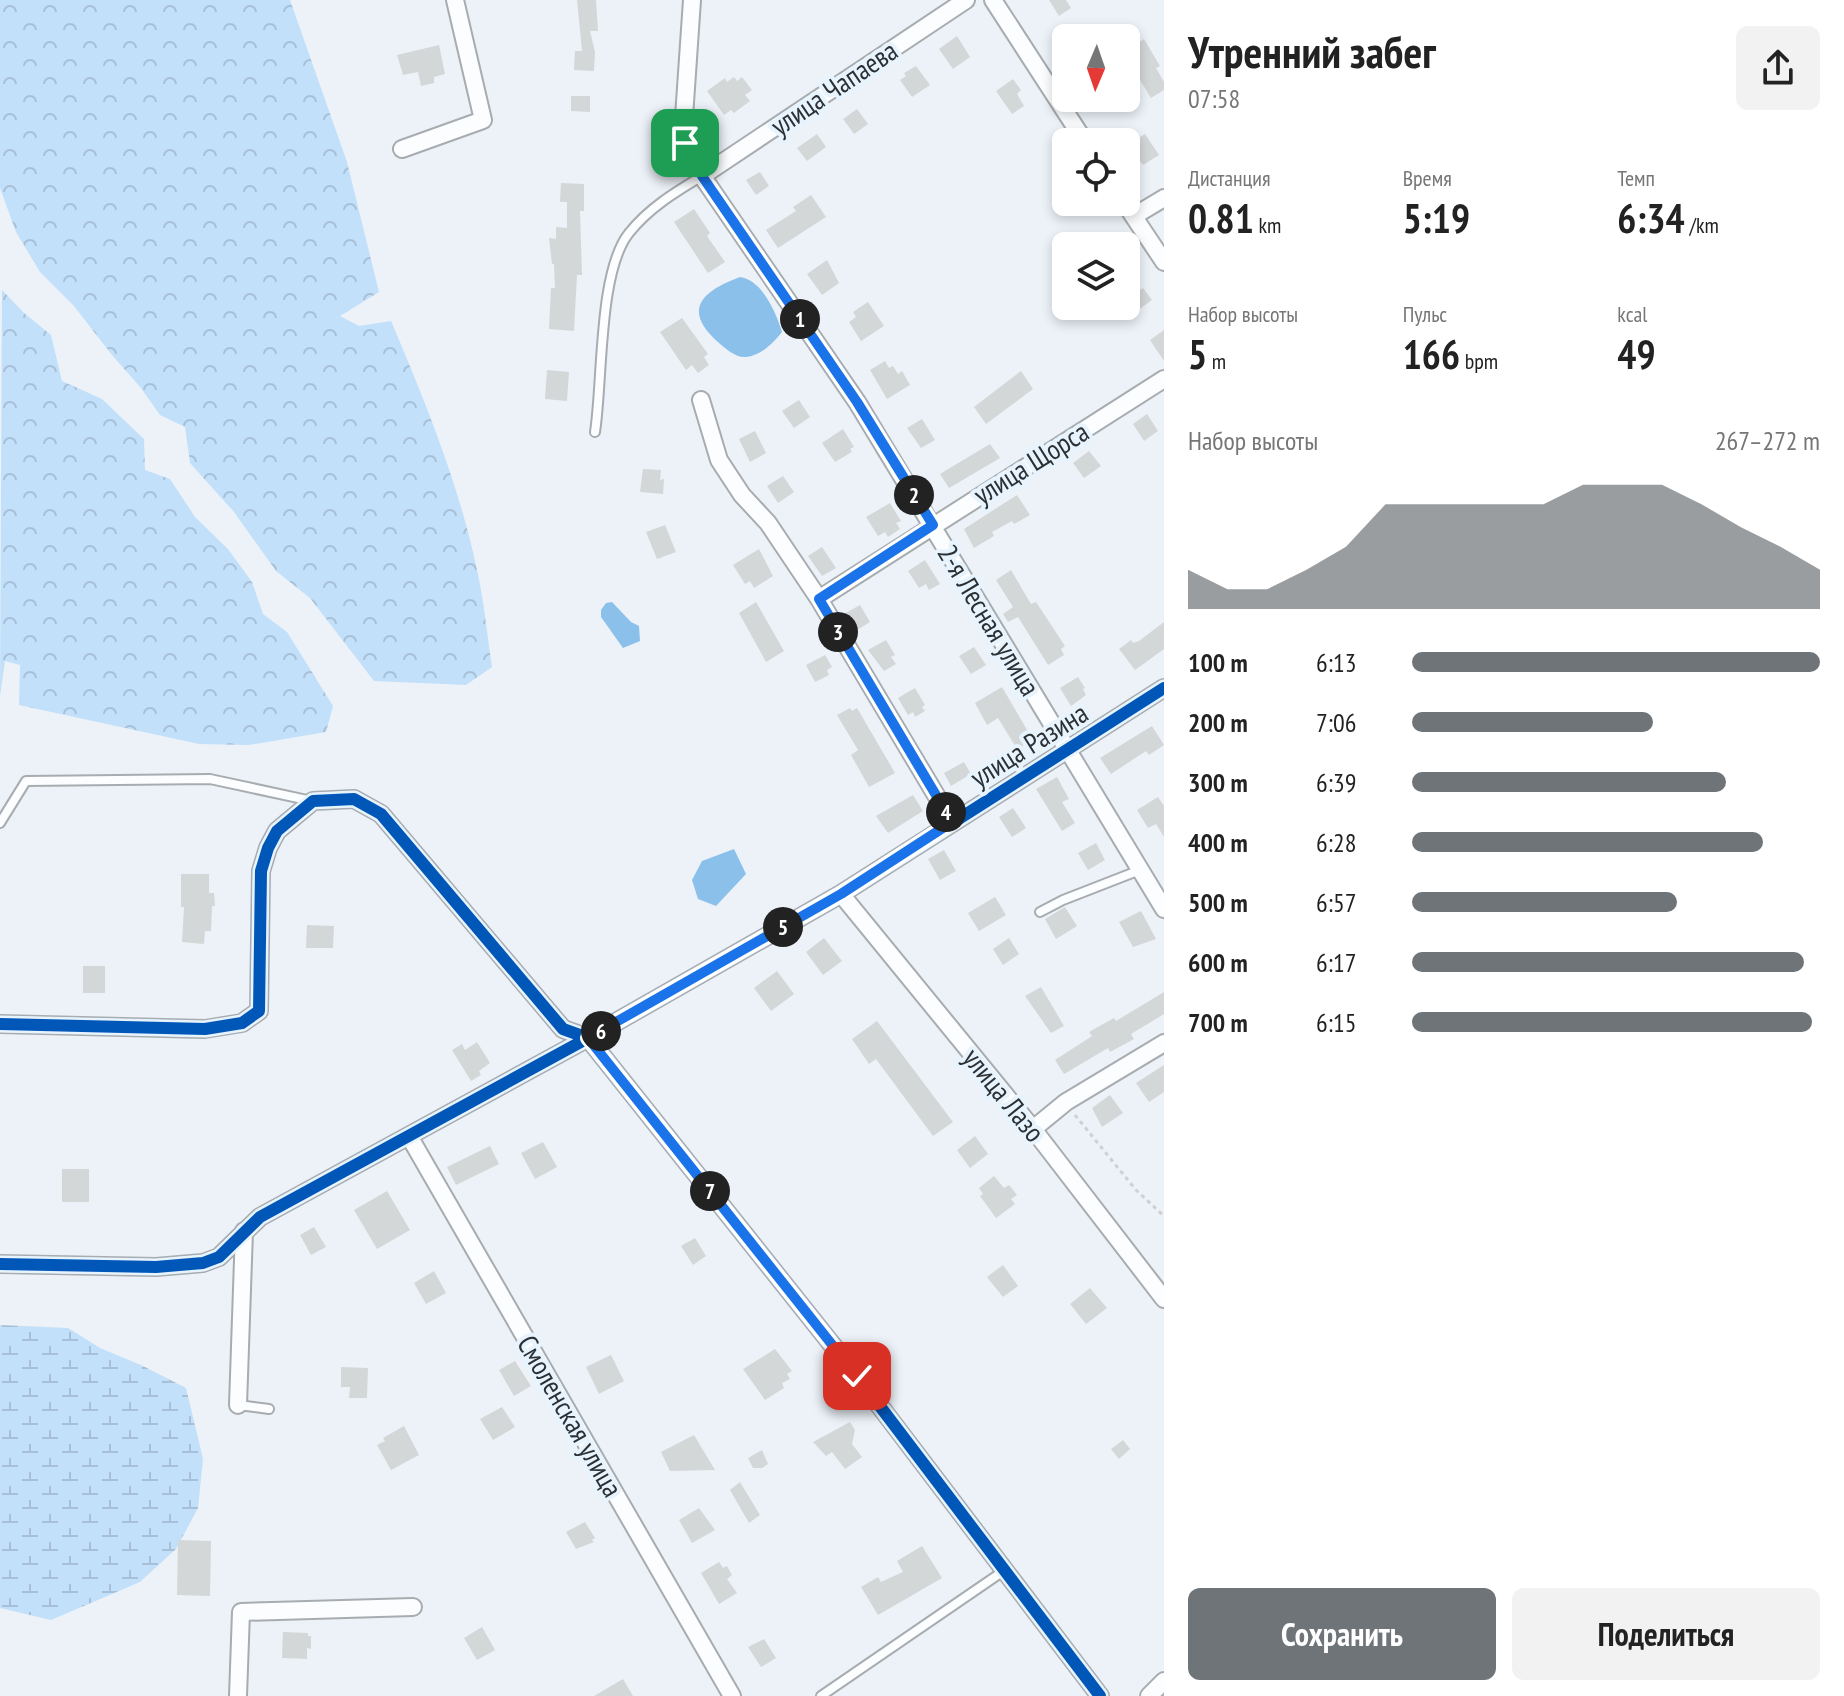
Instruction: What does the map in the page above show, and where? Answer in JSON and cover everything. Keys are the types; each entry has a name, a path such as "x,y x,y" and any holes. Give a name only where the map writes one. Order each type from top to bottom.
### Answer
{"street":[{"path":"402,149 483,120 455,0"},
{"name":"2-я Лесная улица","path":"692,0 685,143 702,176 857,402 1164,909"},
{"name":"улица Чапаева","path":"702,176 966,0"},
{"path":"993,0 1076,128"},
{"path":"1140,206 1164,198"},
{"path":"1134,216 1164,262"},
{"name":"улица Щорса","path":"819,599 1164,379"},
{"path":"701,400 719,460 742,495 768,523 819,599 952,822"},
{"name":"улица Разина","path":"0,1264 156,1267 203,1263 219,1257 260,1217 588,1038 841,894 1164,688"},
{"path":"0,1024 205,1029 242,1023 259,1011 261,871 277,831 313,801 354,799 381,814 563,1029 588,1038 857,1376 1100,1696"},
{"name":"улица Лазо","path":"841,894 1033,1129 1164,1299"},
{"path":"1033,1129 1066,1102 1164,1043"},
{"name":"Смоленская улица","path":"409,1136 732,1696"},
{"path":"238,1405 244,1231"},
{"path":"238,1696 241,1612 413,1607"},
{"path":"1149,1696 1164,1681"}],"lane":[{"path":"595,432 606,297 616,261 627,235 657,203 702,176"},
{"path":"0,823 26,781 210,779 313,801"},
{"path":"1040,912 1140,870"},
{"path":"238,1405 269,1409"},
{"path":"821,1696 1006,1570"}],"path":[{"path":"1066,1102 1136,1190 1164,1216"}],"green space":[{"path":"0,0 290,0 347,162 379,292 340,316 359,326 391,321 428,412 461,506 479,582 492,667 466,685 374,681 310,598 276,571 234,512 190,463 185,427 160,415 74,306 40,272 16,232 0,188"},
{"path":"2,290 51,335 62,381 102,399 144,439 145,470 170,479 195,517 228,549 252,582 263,614 287,632 333,706 326,732 249,745 199,744 19,705 20,665 5,661 0,696"},
{"path":"0,1325 68,1328 100,1348 186,1388 203,1459 198,1508 176,1549 140,1582 51,1620 0,1608"}],"shaded area":[{"path":"740,277 748,279 761,290 782,332 762,351 746,357 735,355 719,343 707,331 699,311 707,295"},
{"path":"612,602 639,626 640,641 623,648 601,617 606,603"},
{"path":"734,849 746,874 716,906 698,899 692,880 702,861"}],"building":[{"path":"577,0 596,0 598,31 590,31 595,52 594,71 574,70 575,51 582,51"},
{"path":"1049,0 1066,0 1071,8 1059,16"},
{"path":"957,36 970,57 953,69 939,49"},
{"path":"1144,39 1160,66 1156,68 1164,82 1164,90 1151,98 1140,80 1140,42"},
{"path":"439,45 445,74 434,77 434,83 421,86 418,72 403,75 397,55"},
{"path":"916,66 930,85 912,97 900,80 906,76 904,73"},
{"path":"734,77 737,81 742,77 752,90 745,95 750,101 734,113 731,110 724,115 707,91 725,78 727,82"},
{"path":"1013,79 1021,90 1017,94 1024,106 1012,114 996,91"},
{"path":"571,96 590,96 590,112 571,111"},
{"path":"857,109 868,124 854,134 843,119"},
{"path":"817,134 826,147 807,161 797,148"},
{"path":"1145,134 1159,155 1143,165 1140,161 1140,137"},
{"path":"760,172 769,186 756,195 746,180"},
{"path":"561,183 584,184 584,211 580,211 582,275 577,275 574,331 549,329 551,288 555,288 549,238 556,239 556,227 567,228 567,202 560,202"},
{"path":"811,195 826,217 778,248 766,230 796,211 793,207"},
{"path":"694,209 710,233 707,236 725,262 708,273 674,222"},
{"path":"827,260 839,283 822,295 807,274"},
{"path":"1143,288 1152,300 1140,309 1140,290"},
{"path":"868,302 884,326 861,341 849,322 856,317 853,312"},
{"path":"682,318 708,354 704,357 709,365 698,373 692,365 686,370 660,332"},
{"path":"1164,330 1164,361 1150,340"},
{"path":"885,361 898,374 902,371 910,385 887,399 870,370"},
{"path":"547,370 569,372 567,401 545,399"},
{"path":"1021,371 1033,389 986,424 974,407"},
{"path":"799,400 810,417 794,428 782,411"},
{"path":"1147,414 1158,431 1144,441 1133,424"},
{"path":"922,419 935,440 921,448 907,428"},
{"path":"843,429 854,447 850,449 852,452 835,462 822,443"},
{"path":"755,431 766,453 750,462 739,439"},
{"path":"990,444 1000,458 949,488 940,474"},
{"path":"1089,451 1101,466 1084,478 1073,463"},
{"path":"643,469 661,470 663,494 640,492"},
{"path":"783,476 794,492 778,503 767,486"},
{"path":"1017,495 1030,515 992,532 994,536 974,548 964,529"},
{"path":"890,503 901,521 896,523 900,529 888,537 885,532 878,536 866,517"},
{"path":"665,525 676,552 657,559 646,532"},
{"path":"822,547 836,568 822,576 808,556"},
{"path":"759,549 773,576 754,588 750,581 745,584 733,565"},
{"path":"925,560 940,584 929,590 926,584 919,588 908,571"},
{"path":"1011,570 1031,604 1036,602 1065,646 1061,649 1064,655 1048,665 1018,617 1008,622 1003,614 1013,607 996,580"},
{"path":"756,602 784,651 766,662 739,613"},
{"path":"860,605 870,622 852,633 842,615"},
{"path":"1164,622 1164,649 1135,670 1119,649 1131,640 1133,643 1139,641"},
{"path":"886,640 895,655 891,657 896,664 884,671 868,650"},
{"path":"974,647 986,665 971,674 959,656"},
{"path":"825,655 832,667 827,670 829,675 815,682 806,665"},
{"path":"1078,677 1086,695 1071,706 1060,688"},
{"path":"1002,687 1033,740 1017,749 998,718 987,725 975,703"},
{"path":"915,688 925,711 915,717 913,712 908,715 898,698"},
{"path":"850,708 852,711 857,708 895,773 869,787 851,755 858,750 837,715"},
{"path":"1152,726 1164,745 1149,755 1146,751 1111,774 1100,758"},
{"path":"964,762 971,774 951,786 944,773"},
{"path":"1057,777 1069,799 1062,802 1075,823 1062,831 1036,789"},
{"path":"913,795 923,811 888,833 876,816"},
{"path":"1158,797 1164,806 1164,837 1156,824 1148,828 1137,810"},
{"path":"1013,808 1026,828 1012,837 999,817"},
{"path":"1096,843 1105,860 1088,870 1078,853"},
{"path":"944,850 956,871 940,880 928,859"},
{"path":"181,874 209,874 209,893 214,893 215,906 212,906 211,931 205,931 204,944 182,942 184,907 181,907"},
{"path":"995,897 1006,915 979,931 968,913"},
{"path":"1065,907 1077,926 1056,939 1045,919"},
{"path":"1141,911 1156,939 1133,947 1119,922"},
{"path":"307,925 334,926 333,948 306,948"},
{"path":"824,938 842,961 823,975 806,952"},
{"path":"1009,938 1019,954 1003,965 993,949"},
{"path":"83,966 105,966 105,993 83,993"},
{"path":"777,971 794,994 771,1011 754,988"},
{"path":"1041,987 1064,1026 1051,1033 1025,996"},
{"path":"1164,992 1164,1014 1131,1034 1134,1039 1110,1052 1108,1048 1064,1074 1055,1060 1092,1036 1089,1032 1114,1018 1116,1021"},
{"path":"877,1021 953,1122 933,1136 876,1059 869,1064 852,1039"},
{"path":"477,1042 490,1063 479,1071 481,1075 471,1081 452,1050 462,1044 465,1050"},
{"path":"1164,1065 1164,1092 1149,1102 1136,1083"},
{"path":"1110,1095 1123,1113 1102,1127 1092,1108"},
{"path":"975,1136 988,1154 970,1168 957,1150"},
{"path":"543,1142 557,1167 535,1179 521,1153"},
{"path":"490,1146 499,1164 456,1185 447,1167"},
{"path":"62,1169 89,1169 89,1202 62,1202"},
{"path":"994,1176 1004,1188 1009,1185 1017,1195 1011,1199 1015,1204 996,1218 980,1196 983,1194 979,1188"},
{"path":"387,1191 410,1230 377,1249 354,1210"},
{"path":"314,1227 326,1247 311,1255 300,1235"},
{"path":"695,1238 706,1256 693,1265 681,1246"},
{"path":"1003,1265 1018,1286 1003,1297 987,1277"},
{"path":"434,1271 446,1293 426,1304 414,1283"},
{"path":"1090,1288 1107,1308 1086,1324 1070,1304"},
{"path":"775,1349 792,1371 787,1374 790,1379 782,1383 784,1388 765,1400 743,1369"},
{"path":"611,1355 624,1381 599,1394 586,1367"},
{"path":"515,1361 531,1386 514,1396 499,1370"},
{"path":"341,1367 368,1368 367,1398 349,1398 350,1387 341,1387"},
{"path":"502,1407 515,1427 493,1440 480,1419"},
{"path":"850,1422 855,1430 852,1444 862,1457 845,1469 832,1452 826,1456 813,1442"},
{"path":"404,1426 419,1455 391,1470 377,1445"},
{"path":"694,1435 715,1470 670,1471 661,1452"},
{"path":"1123,1440 1130,1449 1119,1459 1111,1449"},
{"path":"762,1450 768,1464 753,1468 748,1458"},
{"path":"740,1482 760,1515 749,1523 730,1490"},
{"path":"699,1508 715,1530 692,1543 679,1520"},
{"path":"585,1522 595,1538 592,1540 594,1542 576,1549 566,1532"},
{"path":"178,1540 211,1541 210,1596 177,1595"},
{"path":"922,1546 942,1578 878,1615 861,1587 878,1577 881,1582 903,1572 897,1561"},
{"path":"719,1562 723,1568 727,1566 732,1575 727,1579 737,1593 719,1604 701,1573"},
{"path":"482,1627 495,1650 477,1660 464,1638"},
{"path":"283,1632 308,1633 311,1636 307,1659 282,1658"},
{"path":"764,1639 776,1658 761,1667 748,1647"},
{"path":"623,1679 633,1696 594,1696"}],"cycle path":[{"path":"0,1264 156,1267 203,1263 219,1257 260,1217 588,1038 841,894 1164,688"},
{"path":"0,1024 205,1029 242,1023 259,1011 261,871 277,831 313,801 354,799 381,814 563,1029 588,1038 857,1376 1100,1696"}],"route":[{"path":"685,143 702,176 857,402 933,525 819,599 952,822 841,894 588,1038 857,1376"}]}
